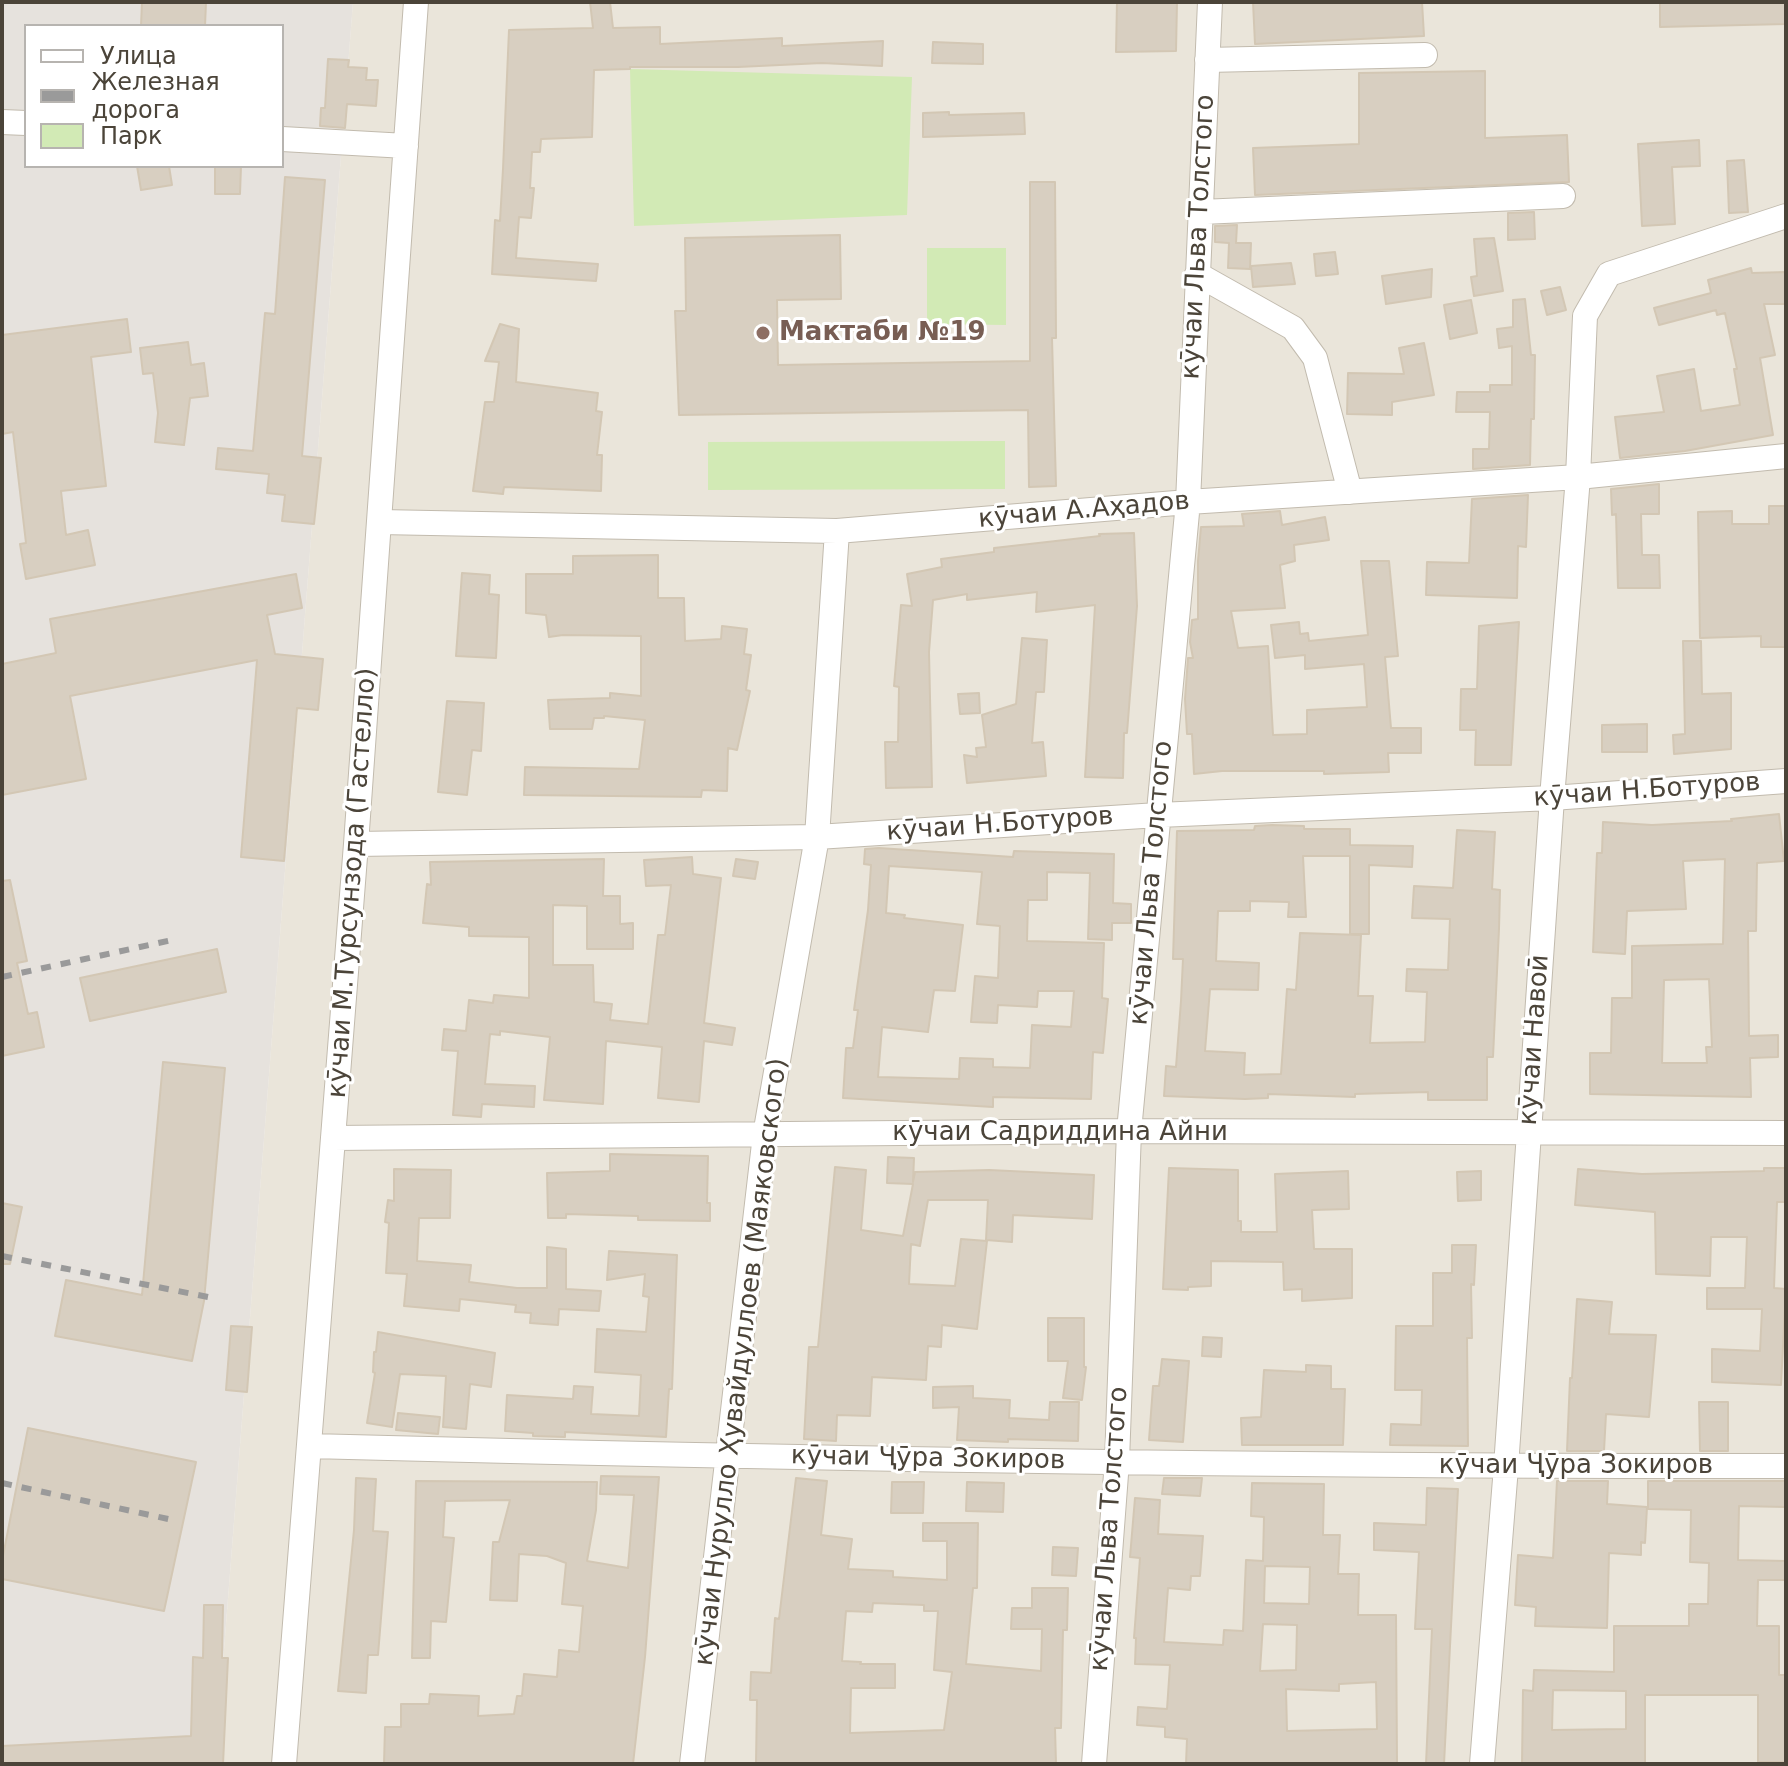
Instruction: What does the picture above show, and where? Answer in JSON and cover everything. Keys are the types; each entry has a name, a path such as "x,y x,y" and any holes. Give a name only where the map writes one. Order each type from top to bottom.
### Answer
{"street":[{"name":"кӯчаи М.Турсунзода (Гастелло)","path":"284,1764 356,844 416,2"},
{"name":"кӯчаи Льва Толстого","path":"1094,1764 1117,1461 1129,1131 1188,502 1210,2"},
{"path":"1207,60 1425,55"},
{"path":"2,122 24,123"},
{"path":"284,139 406,146"},
{"path":"1201,212 1563,196"},
{"name":"кӯчаи Навоӣ","path":"1482,1764 1578,477 1585,316 1609,274 1786,216"},
{"path":"1197,274 1293,328 1315,358 1350,492"},
{"name":"кӯчаи А.Аҳадов","path":"380,522 837,531 1188,502 1578,477 1786,456"},
{"name":"кӯчаи Нурулло Ҳувайдуллоев (Маяковского)","path":"692,1764 765,1135 817,837 837,531"},
{"name":"кӯчаи Н.Ботуров","path":"356,844 817,837 1158,815 1552,798 1786,781"},
{"name":"кӯчаи Садриддина Айни","path":"333,1138 1129,1131 1786,1133"},
{"name":"кӯчаи Ҷӯра Зокиров","path":"310,1446 729,1457 1506,1467 1786,1466"}],"shaded area":[{"path":"2,2 353,2 215,1764 2,1764"},
{"path":"353,2 1786,2 1786,1764 215,1764"}],"green space":[{"path":"630,69 912,77 907,215 634,226"},
{"path":"927,248 1006,248 1006,325 927,324"},
{"path":"1005,441 1005,489 708,490 708,442"}],"building":[{"path":"142,2 206,2 205,24 141,24"},
{"path":"590,2 610,2 613,28 660,27 660,44 782,38 782,46 883,41 882,66 822,63 594,70 592,137 541,139 540,152 532,152 530,188 534,188 531,218 519,217 516,258 598,264 596,281 492,274 495,220 500,221 509,30 593,28"},
{"path":"1117,2 1177,2 1176,51 1116,52"},
{"path":"1253,2 1422,2 1424,36 1255,44"},
{"path":"1660,2 1786,2 1786,24 1660,27"},
{"path":"933,42 983,44 983,64 932,63"},
{"path":"328,59 349,60 348,67 367,68 366,80 378,80 376,106 347,104 345,128 320,126 321,108 325,108"},
{"path":"1485,71 1485,138 1567,135 1569,182 1255,195 1253,148 1359,144 1359,73"},
{"path":"949,112 949,115 1024,113 1025,134 923,137 923,113"},
{"path":"1699,140 1700,166 1672,167 1675,224 1642,226 1638,144"},
{"path":"1744,160 1748,212 1729,213 1727,161"},
{"path":"137,168 169,168 172,185 141,190"},
{"path":"215,168 241,168 240,194 215,194"},
{"path":"285,177 325,180 302,456 321,458 314,524 282,521 285,495 267,493 269,474 216,469 218,448 253,451 265,313 275,314"},
{"name":"Мактаби №19","path":"1030,182 1055,182 1056,338 1052,338 1056,486 1029,487 1028,410 679,415 675,311 686,311 685,238 840,235 841,299 777,300 778,365 1030,361"},
{"path":"1534,212 1535,239 1508,240 1508,213"},
{"path":"1237,225 1236,243 1251,243 1250,269 1228,268 1229,243 1215,242 1215,226"},
{"path":"1494,238 1503,291 1474,296 1471,277 1477,276 1474,239"},
{"path":"1335,252 1338,274 1316,276 1314,254"},
{"path":"1291,263 1295,284 1253,287 1251,266"},
{"path":"1751,268 1752,273 1786,272 1786,304 1764,304 1775,355 1760,358 1773,435 1685,451 1620,458 1615,417 1664,412 1657,376 1694,369 1701,411 1740,405 1734,369 1737,369 1725,313 1717,315 1716,310 1659,325 1654,308 1711,293 1708,280"},
{"path":"1432,269 1431,297 1386,304 1382,276"},
{"path":"1560,287 1566,310 1547,315 1541,291"},
{"path":"1525,299 1531,355 1535,355 1530,465 1473,469 1473,449 1489,449 1490,412 1456,412 1457,392 1490,392 1490,385 1512,385 1512,346 1499,348 1497,329 1513,327 1513,300"},
{"path":"1471,300 1477,333 1450,339 1444,305"},
{"path":"127,319 131,352 91,357 106,486 61,491 66,535 88,530 95,565 26,579 20,544 26,543 13,432 2,434 2,335"},
{"path":"500,324 519,329 516,382 598,393 596,411 602,412 597,455 602,455 601,491 504,487 503,494 473,491 485,402 494,402 499,362 485,361"},
{"path":"188,342 191,365 204,363 208,396 190,398 184,445 155,442 158,413 153,373 143,374 140,348"},
{"path":"1424,343 1434,395 1392,402 1392,415 1347,414 1348,373 1404,374 1399,348"},
{"path":"1659,484 1659,514 1641,514 1642,555 1659,555 1660,588 1618,588 1616,514 1612,515 1611,489"},
{"path":"1528,495 1526,547 1518,546 1517,598 1426,595 1427,562 1469,563 1472,499"},
{"path":"1769,506 1786,506 1786,647 1761,647 1761,636 1700,638 1698,512 1732,511 1732,524 1769,524"},
{"path":"1280,511 1282,525 1325,517 1329,540 1294,545 1295,561 1280,565 1285,608 1231,611 1238,648 1268,646 1273,735 1307,734 1307,710 1367,707 1364,664 1305,669 1305,655 1275,658 1271,625 1299,622 1300,634 1308,633 1309,641 1368,635 1361,561 1389,561 1398,656 1385,657 1391,728 1421,728 1421,753 1388,753 1389,772 1222,771 1194,774 1192,734 1187,734 1185,699 1188,658 1193,658 1190,642 1192,620 1198,619 1201,527 1244,526 1242,514"},
{"path":"1134,533 1137,606 1127,733 1124,733 1123,778 1085,777 1095,605 1036,612 1037,592 967,600 967,594 933,600 929,652 932,787 886,788 885,742 898,742 899,687 894,686 901,605 912,606 907,574 942,567 941,559 994,552 994,548 1099,534"},
{"path":"658,555 658,598 684,598 685,641 721,639 722,626 747,629 744,654 751,655 746,690 750,691 737,750 728,748 727,791 702,790 701,797 524,795 525,767 639,769 645,720 604,716 594,718 592,729 550,729 548,700 610,698 610,693 641,696 641,636 549,637 546,615 526,613 526,574 573,574 573,556"},
{"path":"462,573 490,575 489,594 499,595 496,658 456,656"},
{"path":"296,574 302,608 267,615 275,654 323,659 318,710 297,708 284,861 241,857 257,660 70,696 86,779 2,795 2,664 56,653 50,619"},
{"path":"1519,622 1511,765 1475,765 1476,730 1460,730 1461,689 1477,689 1479,626"},
{"path":"1022,638 1047,640 1044,692 1036,692 1032,743 1043,742 1046,776 967,783 964,755 977,757 976,748 986,747 982,715 1016,704"},
{"path":"1683,641 1701,641 1702,694 1731,693 1731,749 1674,754 1673,735 1685,734"},
{"path":"979,693 980,713 960,714 958,694"},
{"path":"447,701 484,703 481,751 472,750 467,795 438,792"},
{"path":"1647,724 1647,752 1602,752 1602,725"},
{"path":"1779,814 1784,861 1757,863 1756,931 1748,931 1749,1036 1778,1035 1778,1057 1750,1058 1751,1097 1590,1094 1590,1053 1611,1053 1612,998 1632,998 1632,946 1723,944 1725,859 1683,861 1686,909 1627,911 1625,954 1593,952 1597,853 1602,853 1603,822 1652,825","holes":["1709,979 1712,1047 1706,1047 1707,1063 1662,1063 1664,980"]},
{"path":"1255,826 1350,829 1350,845 1413,846 1412,867 1369,865 1369,934 1350,934 1350,856 1303,856 1306,917 1288,917 1289,902 1250,901 1250,911 1218,911 1216,961 1259,963 1258,990 1210,989 1205,1051 1245,1053 1244,1075 1281,1074 1287,989 1296,990 1300,933 1361,935 1358,996 1373,996 1370,1043 1425,1042 1427,992 1406,991 1407,969 1448,970 1450,919 1412,918 1414,886 1453,888 1457,830 1495,832 1492,889 1500,890 1499,929 1493,1057 1487,1057 1487,1100 1428,1100 1428,1092 1355,1094 1355,1097 1268,1094 1268,1098 1245,1099 1164,1096 1166,1066 1176,1067 1181,1001 1183,959 1173,959 1177,831 1254,830"},
{"path":"865,849 1013,857 1014,851 1114,854 1113,903 1131,904 1131,923 1112,923 1112,940 1088,939 1090,873 1047,872 1047,900 1028,900 1027,941 1104,943 1102,998 1108,999 1103,1053 1093,1052 1091,1099 993,1097 993,1107 843,1098 846,1048 853,1048 858,1010 854,1010 868,910 871,865 864,864","holes":["889,866 982,872 977,924 1000,926 998,978 975,976 971,1022 997,1023 998,1005 1037,1007 1038,991 1074,991 1071,1027 1032,1025 1030,1068 993,1067 993,1059 960,1058 959,1079 878,1077 882,1027 928,1032 934,990 955,991 963,925 886,913"]},
{"path":"692,857 693,874 721,878 704,1023 735,1028 732,1045 704,1041 699,1102 658,1098 662,1047 606,1041 603,1104 544,1100 550,1037 500,1031 500,1035 490,1034 485,1084 535,1086 534,1107 482,1104 481,1117 453,1115 458,1051 442,1050 444,1029 466,1031 469,1000 493,1003 494,995 529,998 529,937 469,936 469,927 423,923 427,884 431,885 430,862 604,859 603,896 620,896 620,924 633,923 633,949 587,949 587,906 553,905 553,965 593,965 594,1002 612,1004 610,1020 648,1024 658,935 665,935 671,885 646,886 644,860"},
{"path":"736,859 758,862 755,879 733,876"},
{"path":"10,880 27,961 17,963 28,1014 37,1012 44,1047 2,1056 2,881"},
{"path":"217,949 226,992 90,1021 80,978"},
{"path":"163,1062 225,1068 204,1301 192,1361 55,1336 66,1280 142,1295"},
{"path":"610,1154 708,1156 707,1203 710,1203 710,1221 638,1220 638,1216 566,1214 566,1218 548,1218 547,1173 610,1171"},
{"path":"888,1157 914,1158 913,1182 915,1172 989,1170 1094,1175 1092,1219 1013,1215 1012,1242 986,1240 988,1200 928,1200 920,1246 911,1244 909,1284 955,1286 961,1239 987,1241 977,1329 942,1325 941,1347 928,1346 926,1380 872,1377 870,1416 837,1415 836,1441 804,1439 809,1347 818,1347 835,1167 866,1170 861,1230 903,1236 913,1184 887,1183"},
{"path":"1169,1168 1238,1170 1238,1221 1241,1221 1241,1232 1277,1232 1275,1174 1348,1171 1349,1209 1312,1210 1314,1249 1352,1249 1352,1298 1302,1301 1302,1289 1284,1290 1283,1262 1211,1261 1211,1286 1188,1287 1188,1290 1163,1289"},
{"path":"1764,1168 1786,1168 1786,1202 1777,1202 1774,1288 1786,1289 1781,1385 1712,1382 1712,1349 1760,1351 1762,1309 1707,1309 1707,1288 1745,1288 1747,1237 1711,1237 1710,1276 1656,1274 1655,1212 1575,1205 1578,1169 1642,1174 1764,1171"},
{"path":"394,1169 451,1170 450,1218 419,1218 417,1261 471,1265 469,1282 547,1288 547,1247 566,1249 566,1289 601,1291 599,1311 559,1309 558,1325 530,1323 531,1313 515,1312 516,1305 460,1299 459,1311 404,1306 407,1274 386,1273 389,1223 385,1222 388,1200 394,1201"},
{"path":"1481,1171 1481,1200 1458,1201 1457,1172"},
{"path":"2,1203 22,1207 10,1264 2,1264"},
{"path":"1452,1245 1476,1245 1474,1285 1471,1284 1472,1338 1467,1338 1468,1446 1390,1445 1391,1424 1421,1425 1422,1390 1395,1390 1396,1326 1433,1326 1433,1273 1452,1273"},
{"path":"609,1251 677,1255 672,1389 669,1389 666,1437 565,1432 565,1437 533,1436 533,1433 505,1431 507,1395 573,1399 574,1386 593,1387 591,1414 639,1416 641,1375 595,1372 597,1329 646,1332 649,1297 643,1296 645,1274 607,1280"},
{"path":"1577,1299 1612,1302 1609,1334 1656,1335 1649,1417 1606,1414 1604,1451 1567,1451"},
{"path":"1048,1318 1084,1318 1086,1367 1082,1400 1063,1398 1068,1361 1048,1361"},
{"path":"231,1326 252,1327 247,1392 226,1390"},
{"path":"378,1332 495,1353 491,1387 470,1384 466,1429 443,1427 446,1376 400,1374 392,1427 367,1423"},
{"path":"1203,1337 1222,1338 1221,1357 1202,1356"},
{"path":"1162,1359 1189,1361 1183,1442 1149,1440 1153,1386 1159,1386"},
{"path":"1306,1365 1331,1366 1331,1389 1345,1389 1343,1445 1242,1445 1241,1418 1261,1417 1264,1370 1306,1372"},
{"path":"973,1386 973,1398 1010,1400 1009,1418 1049,1420 1050,1402 1079,1402 1078,1441 957,1440 959,1407 933,1408 933,1387"},
{"path":"1699,1402 1728,1402 1728,1451 1700,1451"},
{"path":"398,1413 440,1417 438,1434 396,1430"},
{"path":"28,1428 196,1462 164,1611 2,1579 2,1561"},
{"path":"601,1476 659,1477 633,1764 384,1764 385,1727 401,1727 401,1704 429,1704 430,1694 479,1696 478,1716 514,1714 517,1696 522,1696 524,1674 557,1677 559,1650 579,1652 583,1606 562,1604 566,1563 547,1556 519,1554 517,1601 490,1600 493,1542 499,1542 510,1500 445,1501 443,1537 454,1538 446,1622 431,1621 430,1658 412,1658 416,1481 597,1482 596,1510 587,1561 628,1568 634,1495 600,1494"},
{"path":"356,1478 376,1479 373,1531 388,1532 378,1655 368,1655 366,1693 338,1691"},
{"path":"796,1478 827,1481 821,1535 852,1539 848,1569 893,1571 893,1577 947,1580 947,1541 923,1541 923,1523 978,1523 977,1588 973,1588 966,1664 1041,1671 1042,1629 1011,1629 1012,1608 1032,1608 1032,1588 1068,1588 1067,1630 1063,1630 1061,1728 1055,1728 1056,1764 756,1764 757,1700 750,1700 751,1672 771,1673 775,1618 779,1619","holes":["873,1603 924,1605 924,1611 938,1611 934,1670 952,1672 944,1730 850,1733 851,1688 895,1688 895,1664 842,1661 846,1611 872,1612"]},
{"path":"1164,1478 1202,1478 1200,1496 1162,1494"},
{"path":"1557,1481 1608,1481 1607,1504 1647,1507 1645,1543 1641,1542 1641,1555 1609,1553 1607,1628 1535,1626 1536,1607 1515,1605 1518,1555 1553,1558"},
{"path":"1648,1481 1786,1481 1786,1507 1739,1506 1738,1560 1786,1561 1786,1580 1758,1580 1757,1626 1779,1626 1779,1675 1786,1675 1786,1762 1758,1762 1758,1695 1645,1695 1645,1764 1522,1764 1523,1690 1533,1691 1534,1670 1614,1672 1614,1626 1689,1626 1689,1604 1708,1604 1709,1563 1690,1562 1691,1510 1648,1509","holes":["1553,1690 1626,1691 1626,1729 1552,1730"]},
{"path":"892,1482 924,1482 923,1513 891,1513"},
{"path":"967,1482 1004,1483 1003,1512 966,1511"},
{"path":"1252,1483 1324,1484 1323,1535 1340,1535 1338,1574 1359,1574 1358,1615 1396,1615 1397,1764 1186,1764 1187,1739 1165,1737 1165,1727 1137,1725 1138,1707 1167,1709 1170,1665 1135,1664 1140,1558 1130,1557 1135,1498 1160,1500 1158,1534 1203,1536 1200,1576 1191,1576 1190,1590 1168,1588 1164,1642 1223,1645 1224,1630 1243,1631 1246,1560 1263,1561 1264,1517 1251,1516","holes":["1265,1566 1310,1567 1309,1604 1264,1603","1263,1624 1297,1625 1296,1670 1260,1671","1376,1682 1377,1729 1287,1731 1286,1689 1339,1691 1339,1684"]},
{"path":"1427,1488 1458,1489 1444,1764 1426,1764 1432,1629 1415,1629 1419,1552 1374,1550 1374,1523 1426,1525"},
{"path":"1053,1547 1078,1548 1076,1576 1052,1575"},
{"path":"204,1605 223,1605 222,1658 228,1658 223,1764 2,1764 2,1746 191,1736 193,1657 203,1658"}],"railway":[{"path":"2,977 172,940"},
{"path":"2,1256 208,1297"},
{"path":"2,1483 173,1520"}],"place":[{"name":"Мактаби №19","path":"763,333"}]}
